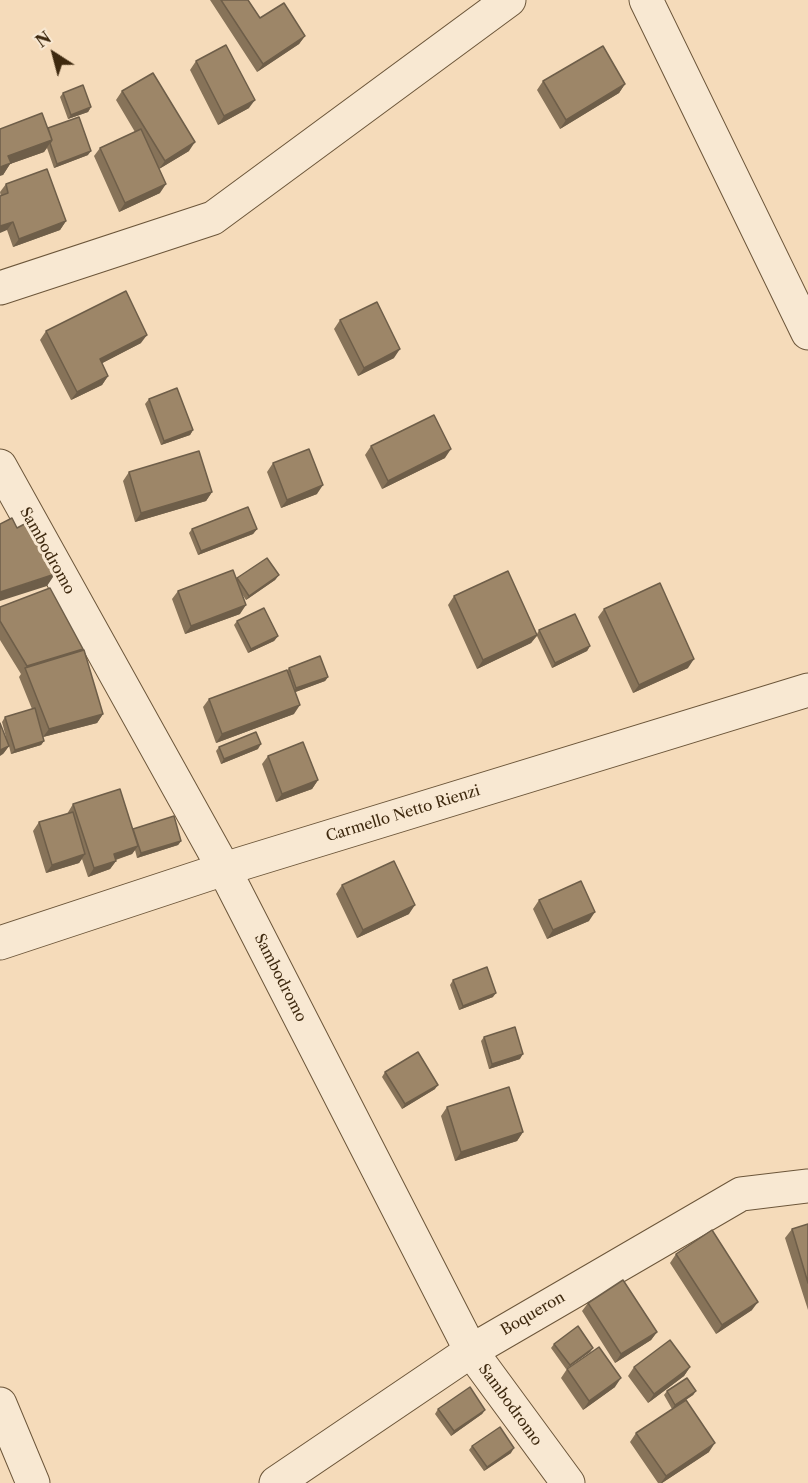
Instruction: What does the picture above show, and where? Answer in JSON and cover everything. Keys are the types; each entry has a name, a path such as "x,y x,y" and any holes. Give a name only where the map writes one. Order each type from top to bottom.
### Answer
{"street":[{"path":"0,288 213,218 509,0"},
{"path":"646,0 808,333"},
{"name":"Sambodromo","path":"0,466 224,869 471,1351 568,1483"},
{"name":"Carmello Netto Rienzi","path":"0,943 224,869 808,690"},
{"name":"Boqueron","path":"276,1483 471,1351 741,1194 808,1186"},
{"path":"0,1404 33,1483"}],"building":[{"path":"221,0 248,0 260,18 284,3 305,36 263,64"},
{"path":"226,45 255,100 224,116 196,61"},
{"path":"603,46 625,84 566,120 543,81"},
{"path":"153,73 195,142 165,161 122,91"},
{"path":"83,85 91,107 71,115 63,93"},
{"path":"42,113 52,140 8,156 11,163 0,167 0,129"},
{"path":"79,117 91,151 57,164 48,128"},
{"path":"141,129 166,184 125,203 100,148"},
{"path":"47,169 66,221 19,239 13,222 0,226 0,196 8,193 6,184"},
{"path":"126,291 147,335 100,359 108,376 77,392 46,331"},
{"path":"377,302 400,349 364,368 340,320"},
{"path":"177,388 193,430 164,441 149,399"},
{"path":"434,415 451,449 388,481 371,446"},
{"path":"309,449 323,485 287,500 273,463"},
{"path":"199,451 212,492 141,513 129,472"},
{"path":"248,507 257,529 201,551 192,529"},
{"path":"12,518 17,528 32,520 55,574 0,592 0,524"},
{"path":"267,558 279,575 249,596 237,578"},
{"path":"233,570 246,605 191,626 178,591"},
{"path":"508,571 537,635 483,660 454,596"},
{"path":"660,583 694,659 639,685 604,609"},
{"path":"50,588 83,649 27,666 0,621 0,607"},
{"path":"264,608 278,636 251,649 237,621"},
{"path":"575,614 590,646 555,663 539,630"},
{"path":"84,650 103,714 49,729 25,668"},
{"path":"320,656 328,677 296,688 289,668"},
{"path":"287,670 300,705 222,734 209,699"},
{"path":"35,708 44,741 15,750 5,717"},
{"path":"0,723 9,746 0,750"},
{"path":"256,732 261,744 224,759 219,747"},
{"path":"303,742 318,780 282,794 268,756"},
{"path":"120,789 138,846 114,854 116,861 94,868 73,804"},
{"path":"73,812 85,854 52,865 39,822"},
{"path":"174,816 181,841 141,853 133,829"},
{"path":"394,861 415,905 363,930 342,885"},
{"path":"581,881 595,912 553,930 539,900"},
{"path":"487,967 496,993 463,1006 453,980"},
{"path":"515,1027 523,1054 492,1064 484,1037"},
{"path":"418,1052 438,1085 405,1104 385,1072"},
{"path":"509,1087 523,1132 461,1152 447,1107"},
{"path":"808,1224 808,1283 792,1229"},
{"path":"712,1230 758,1302 722,1325 676,1254"},
{"path":"623,1280 657,1332 621,1354 588,1303"},
{"path":"578,1326 593,1348 570,1365 554,1344"},
{"path":"670,1340 690,1367 654,1394 634,1367"},
{"path":"599,1347 621,1378 589,1401 567,1369"},
{"path":"687,1378 696,1391 675,1405 667,1391"},
{"path":"470,1387 485,1410 454,1431 438,1409"},
{"path":"686,1400 715,1443 666,1476 636,1433"},
{"path":"500,1427 514,1448 487,1467 472,1446"}]}
